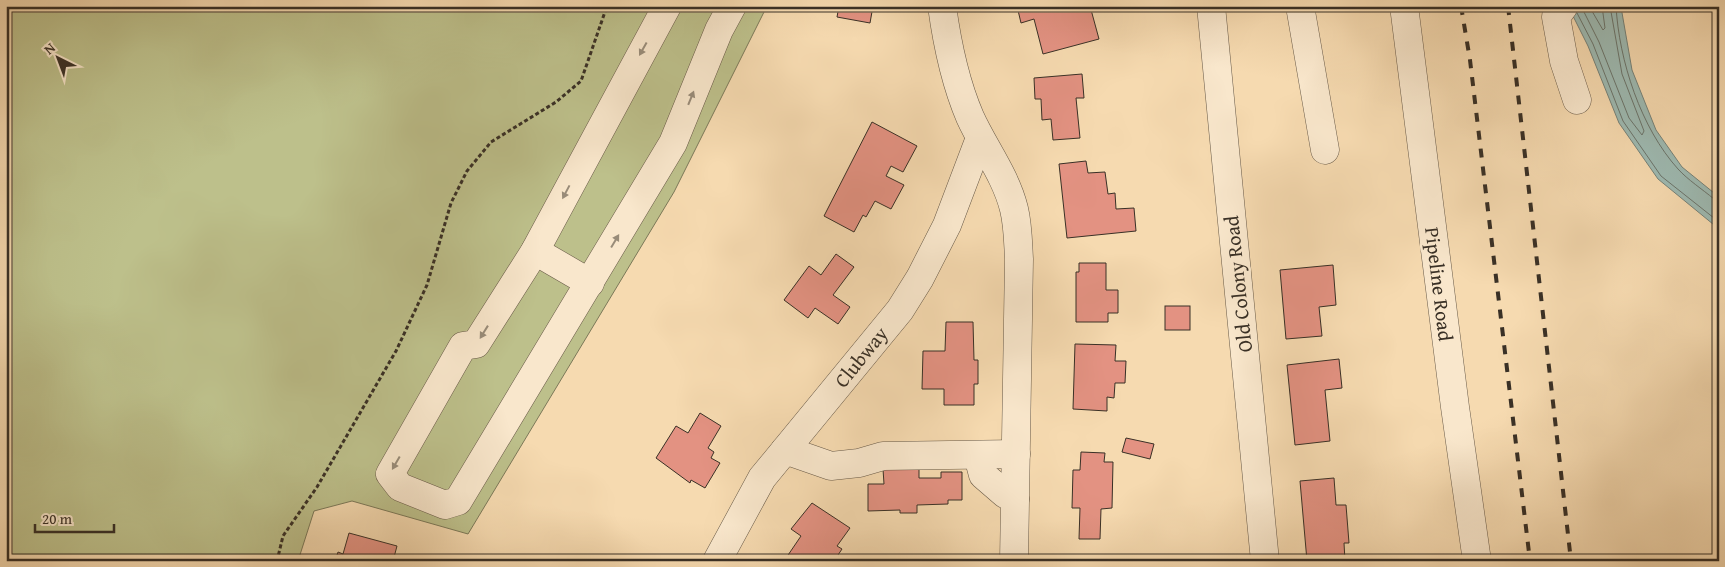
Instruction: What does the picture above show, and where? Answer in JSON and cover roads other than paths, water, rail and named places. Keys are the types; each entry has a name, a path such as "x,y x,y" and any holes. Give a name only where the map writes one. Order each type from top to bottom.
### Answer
{"street":[{"path":"667,6 535,252 476,344 463,346 390,474 400,487 445,505 458,500 673,143 719,30 732,6"},
{"path":"942,6 960,87 980,138 1001,174 1010,194 1017,228 1014,561"},
{"name":"Old Colony Road","path":"1211,6 1264,561"},
{"path":"1300,6 1326,150"},
{"name":"Pipeline Road","path":"1404,6 1454,407 1477,561"},
{"path":"1564,6 1556,16 1559,40 1577,100"},
{"name":"Clubway","path":"717,561 762,478 900,310 920,278 950,217 980,138"},
{"path":"535,252 590,283"},
{"path":"785,450 831,466 859,463 882,456 1016,454"},
{"path":"978,456 983,475 1005,494 1015,499"}],"water":[{"path":"1568,6 1621,7 1632,70 1656,130 1682,167 1719,197 1719,229 1658,179 1619,123 1588,46"}],"railway":[{"path":"1461,6 1470,60 1530,561"},
{"path":"1508,6 1571,561"}]}
